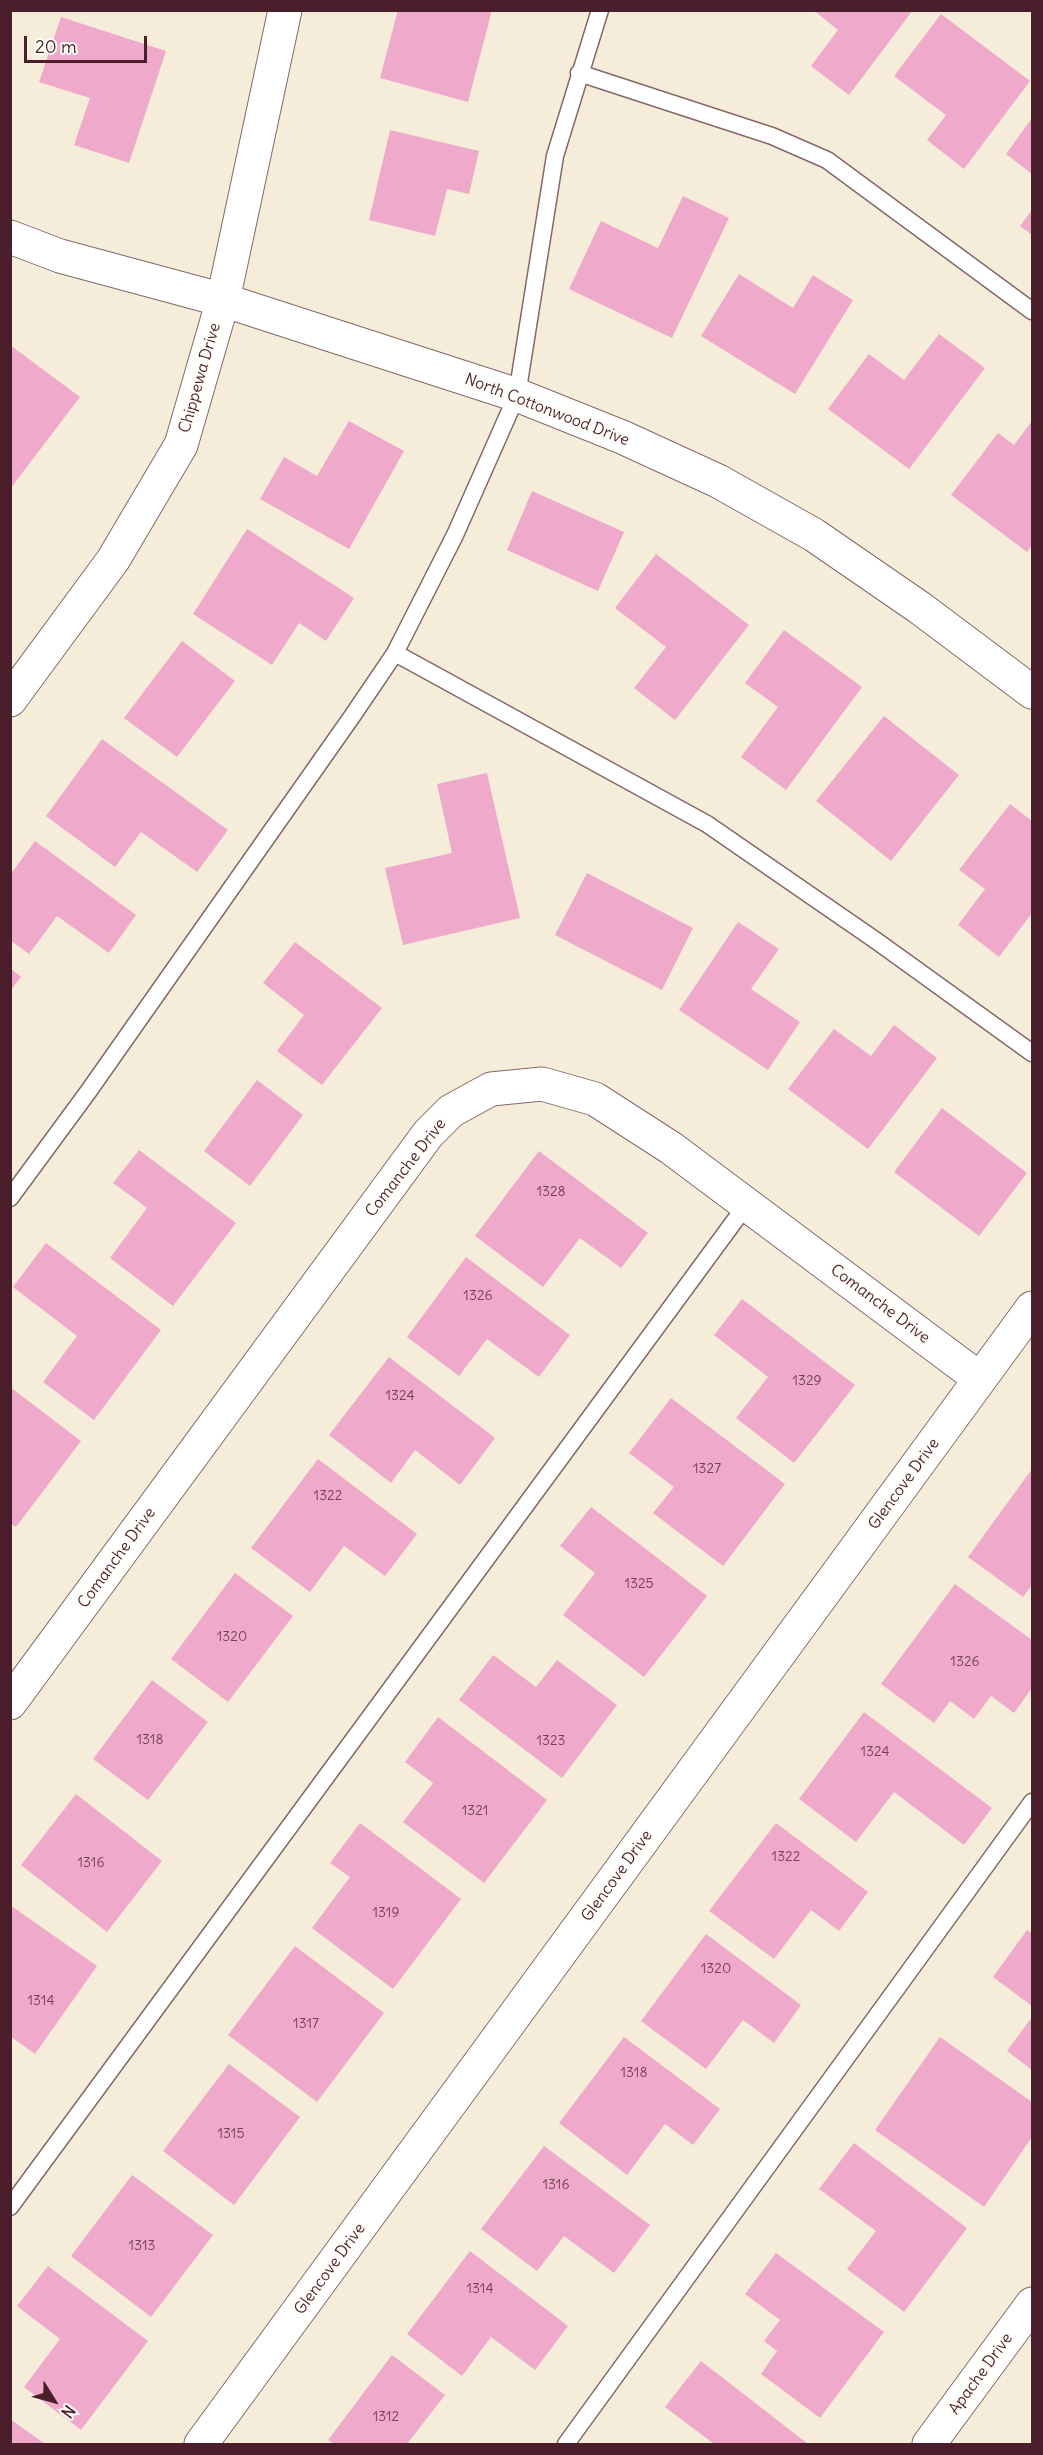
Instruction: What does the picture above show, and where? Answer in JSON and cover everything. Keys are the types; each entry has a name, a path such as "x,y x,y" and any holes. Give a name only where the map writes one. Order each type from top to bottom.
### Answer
{"street":[{"name":"Chippewa Drive","path":"10,700 113,560 181,445 223,300 285,10"},
{"name":"North Cottonwood Drive","path":"10,237 60,256 223,300 517,395 622,437 718,481 814,535 920,609 1032,692"},
{"name":"Comanche Drive","path":"10,1703 428,1134 451,1111 491,1089 542,1084 595,1099 671,1148 980,1379"},
{"name":"Glencove Drive","path":"201,2445 1032,1308"},
{"name":"Apache Drive","path":"929,2445 1032,2304"}],"lane":[{"path":"10,1198 272,831 394,653 455,535 517,395 555,156 600,10"},
{"path":"579,73 772,136 827,160 1032,311"},
{"path":"394,653 706,824 878,942 1032,1053"},
{"path":"10,2207 747,1204"},
{"path":"566,2445 1032,1802"}],"building":[{"path":"398,10 492,10 468,102 380,78"},
{"path":"813,10 913,10 849,95 811,66 838,30"},
{"path":"941,14 1030,81 964,169 927,140 946,115 894,76"},
{"path":"61,17 166,51 129,163 74,145 90,98 39,82"},
{"path":"1032,118 1032,174 1006,154"},
{"path":"390,130 479,151 469,194 447,189 435,236 369,220"},
{"path":"683,196 729,218 672,338 569,289 601,221 658,248"},
{"path":"1032,210 1032,235 1020,226"},
{"path":"739,274 793,308 813,275 853,300 795,394 701,336"},
{"path":"939,334 985,368 909,469 828,409 869,354 904,380"},
{"path":"10,345 80,397 10,489"},
{"path":"349,421 404,451 349,549 260,499 284,457 317,476"},
{"path":"1032,421 1032,545 1027,552 951,495 998,433 1014,445"},
{"path":"532,491 624,532 598,591 507,550"},
{"path":"247,529 354,598 326,641 299,623 272,665 193,614"},
{"path":"656,554 749,625 675,720 634,688 666,647 615,608"},
{"path":"784,630 862,687 786,790 741,757 778,707 745,683"},
{"path":"182,641 235,681 177,757 124,718"},
{"path":"884,716 959,775 891,861 816,801"},
{"path":"102,739 228,830 197,872 141,832 115,867 46,816"},
{"path":"487,773 520,918 403,945 385,868 452,853 437,784"},
{"path":"1010,804 1032,821 1032,913 999,957 958,925 985,889 959,870"},
{"path":"35,841 136,915 109,953 57,916 29,954 10,940 10,875"},
{"path":"587,873 693,928 662,990 555,935"},
{"path":"738,922 779,949 751,989 800,1022 768,1070 679,1010"},
{"path":"295,942 382,1008 322,1085 277,1051 304,1015 263,983"},
{"path":"10,968 21,977 10,991"},
{"path":"894,1025 937,1058 868,1149 788,1089 834,1029 871,1056"},
{"path":"257,1080 303,1115 250,1186 204,1151"},
{"path":"942,1108 1027,1173 979,1236 894,1172"},
{"path":"139,1150 236,1223 173,1306 110,1258 147,1208 113,1183"},
{"path":"539,1151 648,1233 621,1268 580,1238 543,1287 475,1236"},
{"path":"46,1243 161,1330 94,1420 43,1382 77,1336 13,1287"},
{"path":"466,1257 570,1335 539,1377 487,1339 459,1376 407,1337"},
{"path":"742,1299 855,1385 794,1463 736,1418 768,1377 714,1335"},
{"path":"389,1357 495,1438 460,1485 415,1450 391,1483 329,1435"},
{"path":"10,1387 81,1441 16,1527 10,1523"},
{"path":"671,1398 785,1484 723,1566 653,1513 674,1487 629,1453"},
{"path":"318,1459 417,1534 385,1576 344,1546 310,1592 251,1548"},
{"path":"1032,1469 1032,1585 1023,1597 968,1557"},
{"path":"591,1507 707,1596 644,1677 563,1615 595,1573 560,1546"},
{"path":"235,1573 293,1616 228,1702 171,1659"},
{"path":"955,1584 1032,1640 1032,1688 1014,1713 991,1696 974,1719 950,1701 934,1723 881,1684"},
{"path":"493,1655 536,1687 557,1660 617,1705 562,1778 459,1700"},
{"path":"152,1680 208,1722 148,1800 93,1759"},
{"path":"864,1712 992,1808 964,1845 894,1792 856,1842 799,1799"},
{"path":"438,1717 547,1800 484,1883 403,1822 433,1783 405,1762"},
{"path":"76,1794 162,1861 107,1932 21,1865"},
{"path":"360,1823 461,1899 393,1989 312,1928 350,1877 330,1863"},
{"path":"776,1823 868,1892 839,1931 811,1910 774,1959 709,1911"},
{"path":"10,1905 97,1966 35,2054 10,2036"},
{"path":"1027,1930 1032,1933 1032,2006 993,1977"},
{"path":"706,1934 801,2005 774,2043 743,2020 706,2069 641,2021"},
{"path":"295,1946 384,2013 317,2102 228,2035"},
{"path":"1032,2017 1032,2070 1007,2051"},
{"path":"624,2037 720,2109 693,2145 665,2124 627,2175 559,2123"},
{"path":"940,2037 1032,2102 1032,2137 984,2207 875,2130"},
{"path":"229,2064 300,2117 234,2205 163,2151"},
{"path":"854,2143 967,2228 904,2312 847,2269 876,2231 819,2189"},
{"path":"544,2146 650,2225 614,2273 564,2236 537,2271 481,2229"},
{"path":"132,2175 213,2235 151,2317 71,2256"},
{"path":"470,2251 568,2326 535,2370 491,2337 462,2376 407,2334"},
{"path":"776,2253 884,2332 820,2418 761,2374 777,2351 764,2341 780,2320 745,2294"},
{"path":"48,2266 148,2341 81,2430 24,2387 60,2339 17,2306"},
{"path":"392,2355 445,2395 407,2444 334,2444 328,2440"},
{"path":"701,2361 808,2444 714,2444 665,2407"},
{"path":"10,2419 45,2444 10,2444"}]}
